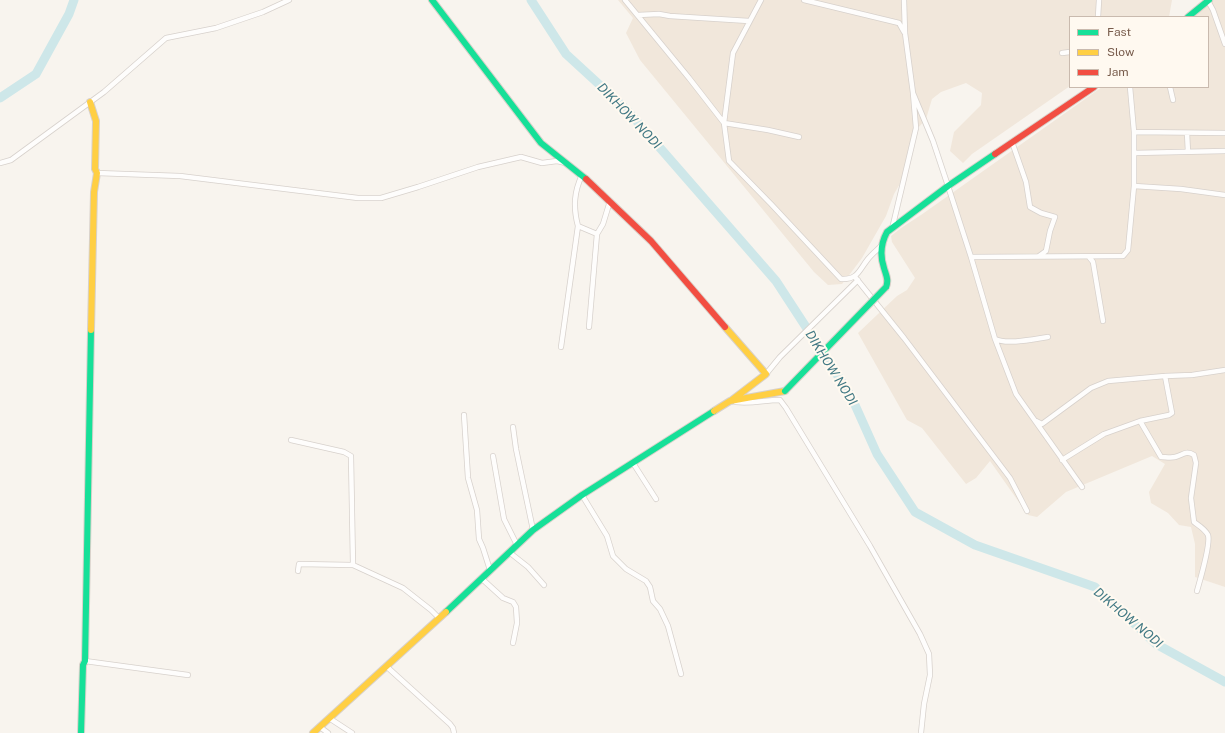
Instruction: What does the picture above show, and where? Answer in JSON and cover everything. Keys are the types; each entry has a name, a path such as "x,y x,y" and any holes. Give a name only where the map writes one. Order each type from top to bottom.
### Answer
{"street":[{"path":"0,163 11,160 104,92 166,38 216,28 263,12 289,0"},
{"path":"432,0 541,143 582,175 651,241 766,374"},
{"path":"625,0 724,123 768,130 799,138"},
{"path":"761,0 732,52 724,123 729,161 841,279 857,278"},
{"path":"804,0 899,23 905,33"},
{"path":"892,229 916,128 905,33 904,0"},
{"path":"1098,16 1099,0"},
{"path":"1189,16 1209,1 1225,44"},
{"path":"638,16 659,14 749,21"},
{"path":"1062,53 1069,52"},
{"path":"730,401 785,391 886,288 888,282 883,266 882,245 887,232 948,186 1093,88"},
{"path":"971,257 1123,256 1128,250 1134,186 1134,132 1130,88"},
{"path":"1170,88 1173,100"},
{"path":"913,93 933,141 971,257 995,339 1016,394 1082,487"},
{"path":"81,733 83,666 85,661 94,192 97,173 96,121 90,102"},
{"path":"1134,132 1225,133"},
{"path":"1187,133 1188,152"},
{"path":"1012,142 1026,182 1030,207 1041,213 1055,217 1050,231 1046,251 1039,256"},
{"path":"1134,154 1225,151"},
{"path":"97,173 180,176 358,198 381,198 478,167 521,157 542,163 556,161 567,163"},
{"path":"561,347 578,226 574,211 577,186 582,175"},
{"path":"1134,186 1181,189 1225,195"},
{"path":"589,327 597,234 603,224 610,201"},
{"path":"578,226 597,234"},
{"path":"313,733 533,530 582,495 730,401 766,374 780,357 853,285 868,258 882,245"},
{"path":"1089,257 1093,262 1103,321"},
{"path":"857,278 1006,472 1027,511"},
{"path":"995,339 1000,342 1007,342 1048,337"},
{"path":"1036,421 1042,424 1091,388 1108,381 1192,375 1225,370"},
{"path":"1062,460 1104,434 1140,421 1169,415 1172,413 1166,376"},
{"path":"730,401 748,403 767,400 780,400 810,446 870,546 920,634 929,654 930,675 924,704 922,733"},
{"path":"464,415 468,478 477,510 479,539 490,570"},
{"path":"1140,421 1161,457 1174,457 1189,452 1194,455 1196,463 1191,498 1194,522 1206,532 1209,537 1205,561 1197,590"},
{"path":"513,427 516,449 533,530"},
{"path":"291,440 344,452 351,456 353,565"},
{"path":"493,456 504,519 516,545"},
{"path":"633,463 656,499"},
{"path":"582,495 606,536 613,556 626,569 646,581 650,587 653,601 660,610 668,626 681,674"},
{"path":"509,552 528,568 544,585"},
{"path":"298,571 299,564 353,565 403,588 439,618"},
{"path":"481,578 503,598 512,602 516,607 517,623 513,643"},
{"path":"85,661 188,675"},
{"path":"386,666 450,724 454,733"},
{"path":"329,718 352,733"},
{"path":"320,726 328,733"}],"shaded area":[{"path":"618,0 1172,0 1169,16 1069,16 1069,87 972,154 963,163 950,151 954,132 981,105 982,93 966,83 941,92 932,99 926,119 918,128 905,175 894,194 886,216 862,258 842,284 828,285 814,272 640,60 626,33 633,18"},
{"path":"1209,0 1225,0 1225,587 1195,577 1195,544 1191,527 1179,525 1168,513 1151,503 1149,492 1165,464 1152,456 1066,492 1037,517 1028,515 990,461 976,478 966,484 922,428 907,420 858,333 897,296 907,290 915,278 892,242 891,236 1101,88 1209,88 1209,16 1193,16"}],"waterway":[{"name":"DIKHOW NODI","path":"0,98 36,74 69,14 74,0"},
{"name":"DIKHOW NODI","path":"531,0 566,54 627,110 776,281 851,396 877,454 915,512 975,545 1095,587 1156,644 1225,682"}],"traffic: fast":[{"path":"432,0 541,143 586,179"},
{"path":"1189,16 1209,0"},
{"path":"886,287 887,280 883,263 882,245 887,232 948,186 995,154"},
{"path":"785,391 886,287"},
{"path":"81,733 83,665 85,661 91,330"},
{"path":"446,612 533,530 582,495 714,411"}],"traffic: slow":[{"path":"90,102 96,121 95,169 97,173 94,192 91,330"},
{"path":"725,327 766,374 732,400"},
{"path":"714,411 730,401 785,391"},
{"path":"313,733 446,612"}],"traffic: jam":[{"path":"995,154 1093,88"},
{"path":"586,179 651,241 725,327"}]}
